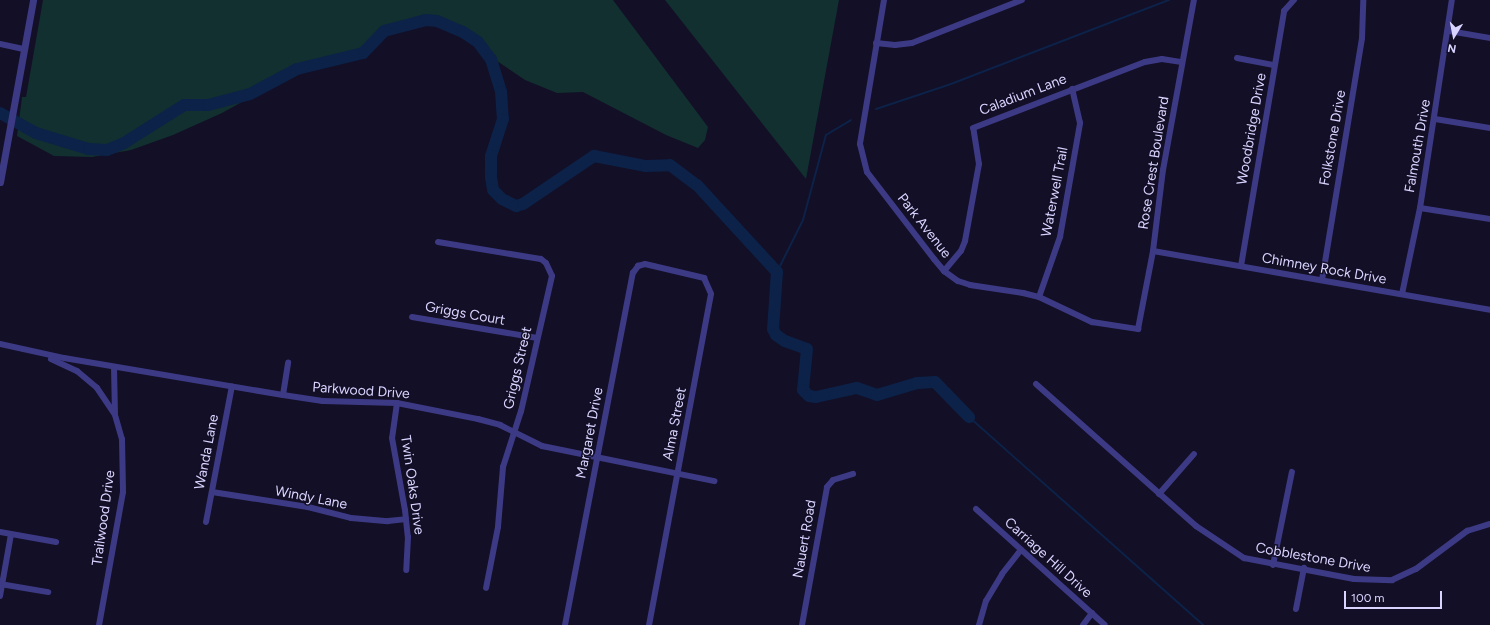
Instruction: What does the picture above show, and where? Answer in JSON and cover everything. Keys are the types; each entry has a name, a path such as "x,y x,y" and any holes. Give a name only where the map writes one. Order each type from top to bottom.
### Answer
{"street":[{"path":"0,182 33,0"},
{"name":"Park Avenue","path":"884,0 860,144 862,158 867,172 944,271 970,285 1039,297 1092,322 1138,329"},
{"path":"876,43 895,45 912,42 1022,0"},
{"name":"Rose Crest Boulevard","path":"1138,329 1153,251 1163,170 1194,0"},
{"name":"Woodbridge Drive","path":"1241,266 1284,11 1294,0"},
{"name":"Folkstone Drive","path":"1322,280 1362,38 1363,0"},
{"name":"Falmouth Drive","path":"1402,294 1420,208 1449,31 1452,0"},
{"path":"1449,31 1490,38"},
{"path":"0,44 24,48"},
{"path":"1237,58 1274,65"},
{"name":"Caladium Lane","path":"944,271 961,251 965,240 979,164 973,128 1145,62 1162,59 1182,62"},
{"name":"Waterwell Trail","path":"1039,297 1060,237 1080,123 1072,89"},
{"path":"1435,119 1490,128"},
{"path":"1420,208 1490,219"},
{"name":"Griggs Street","path":"438,242 541,259 546,263 552,276 514,432 503,467 498,526 486,588"},
{"name":"Chimney Rock Drive","path":"1153,251 1490,310"},
{"name":"Margaret Drive","path":"565,625 633,273 638,266 657,266"},
{"name":"Alma Street","path":"649,625 711,294 704,278 657,266"},
{"name":"Griggs Court","path":"412,317 537,338"},
{"name":"Parkwood Drive","path":"0,344 114,367 323,401 397,403 478,419 514,432 542,446 714,481"},
{"name":"Trailwood Drive","path":"36,352 82,375 107,401 115,415 122,439 124,472 99,625"},
{"path":"283,395 288,362"},
{"name":"Trailwood Drive","path":"114,367 115,415"},
{"name":"Cobblestone Drive","path":"1036,384 1159,494 1217,542 1244,558 1273,565 1304,568 1354,579 1392,580 1416,569 1467,531 1490,524"},
{"name":"Wanda Lane","path":"206,522 232,386"},
{"name":"Twin Oaks Drive","path":"397,403 392,438 406,519 406,570"},
{"path":"1159,494 1194,454"},
{"path":"1273,565 1292,472"},
{"name":"Nauert Road","path":"802,625 827,487 833,480 854,474"},
{"name":"Windy Lane","path":"212,492 308,507 351,518 388,521 406,519"},
{"name":"Carriage Hill Drive","path":"976,509 1105,625"},
{"path":"0,532 56,542"},
{"path":"0,596 11,534"},
{"path":"979,625 986,601 1002,574 1021,550"},
{"path":"1296,609 1304,568"},
{"path":"1,584 48,592"},
{"path":"1083,625 1092,613"}],"green space":[{"path":"43,0 613,0 708,127 705,140 698,148 666,135 583,92 557,93 525,80 494,59 477,39 466,32 448,25 405,21 390,26 370,52 314,62 222,113 173,135 131,150 92,157 54,156 17,136 22,97 26,97"},
{"path":"665,0 839,0 806,179"}],"waterway":[{"path":"876,109 951,84 1169,0"},
{"path":"0,113 36,133 89,149 107,150 124,143 184,105 208,105 250,94 297,69 363,53 384,31 426,20 437,21 463,32 478,42 491,59 501,92 503,119 491,156 491,177 493,190 502,199 516,206 523,204 594,156 646,166 670,165 697,185 777,272 773,329 776,335 785,341 807,349 803,390 809,396 816,397 857,388 877,395 917,383 935,382 969,417"},
{"path":"777,272 803,220 826,135 851,120"},
{"path":"969,417 1203,625"}]}
